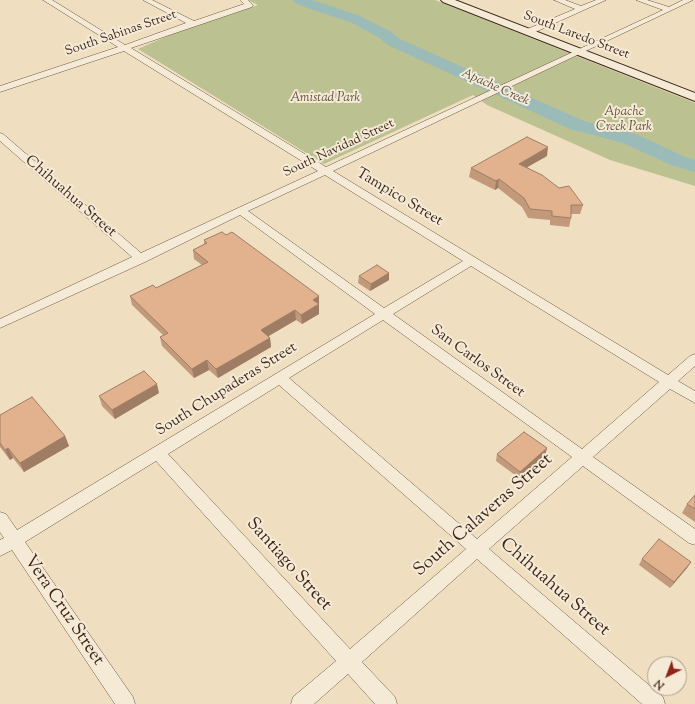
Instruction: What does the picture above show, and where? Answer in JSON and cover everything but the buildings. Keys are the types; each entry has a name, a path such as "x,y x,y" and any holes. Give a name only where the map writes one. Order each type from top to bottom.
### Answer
{"main road":[{"name":"South Laredo Street","path":"446,0 695,97"}],"street":[{"name":"Tampico Street","path":"47,0 695,398"},
{"path":"147,0 192,24"},
{"path":"558,0 582,8"},
{"path":"528,32 602,0"},
{"path":"640,0 668,9"},
{"name":"South Navidad Street","path":"0,324 689,0"},
{"name":"South Sabinas Street","path":"0,89 124,48 192,24 247,2"},
{"name":"Chihuahua Street","path":"0,136 141,259"},
{"name":"San Carlos Street","path":"241,211 695,538"},
{"name":"South Chupaderas Street","path":"0,549 472,260"},
{"name":"South Calaveras Street","path":"300,704 695,359"},
{"name":"Chihuahua Street","path":"280,378 478,548 656,704"},
{"name":"Santiago Street","path":"158,452 388,704"},
{"name":"Vera Cruz Street","path":"0,519 126,704"}],"green space":[{"path":"248,0 435,0 695,103 695,186 610,160 487,105 473,95 324,164 138,49 174,33 258,5"}],"waterway":[{"name":"Apache Creek","path":"300,0 355,19 384,34 394,42 577,125 596,131 629,138 678,161 695,166"}],"park label":[{"name":"Amistad Park","path":"325,99"},
{"name":"Apache Creek Park","path":"624,120"}]}
